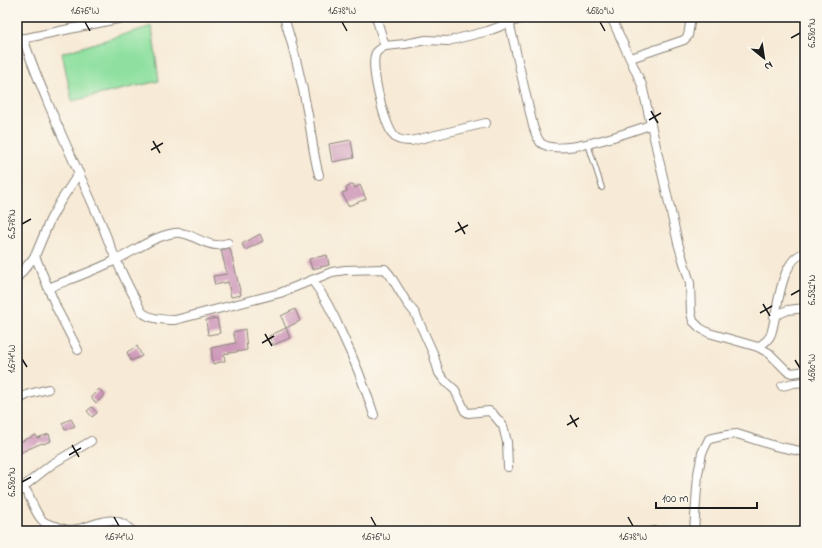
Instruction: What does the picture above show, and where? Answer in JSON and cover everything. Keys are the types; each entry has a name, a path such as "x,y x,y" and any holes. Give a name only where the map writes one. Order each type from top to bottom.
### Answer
{"street":[{"path":"127,17 20,39 116,260 142,312 165,320 175,320 280,293 332,272 345,270 384,269 390,275 415,313 433,353 439,373 455,390 465,411 468,413 489,411 503,426 507,442 508,467"},
{"path":"284,17 302,82 314,157 319,175"},
{"path":"376,17 385,46"},
{"path":"486,122 411,141 403,141 396,138 391,132 382,106 374,58 376,53 385,46 426,40 448,42 488,31 509,20 525,17"},
{"path":"611,17 642,85 678,243 690,283 691,313 693,320 700,328 709,333 758,347 769,353 787,371 792,373 805,371"},
{"path":"631,58 684,40 688,36 691,17"},
{"path":"509,20 532,126 536,136 542,143 555,148 588,144 650,125"},
{"path":"17,278 35,256 50,220 79,173"},
{"path":"48,288 116,260 153,240 176,232 216,245 228,243"},
{"path":"758,347 771,335 778,299 791,264 798,255 805,253"},
{"path":"35,256 60,315 78,350"},
{"path":"312,280 323,294 332,310 359,370 374,415"},
{"path":"774,316 788,310 805,308"},
{"path":"782,386 805,382"},
{"path":"17,400 30,394 48,389"},
{"path":"694,531 698,474 702,453 709,440 737,434 775,446 805,452"},
{"path":"18,491 52,464 91,441"},
{"path":"18,491 24,490 27,492 41,519 45,523 69,530 86,527 107,520 117,520 125,524 132,531"},
{"path":"654,531 668,531"}],"lane":[{"path":"588,144 602,188"}],"green space":[{"path":"152,26 159,81 72,101 62,53"}],"building":[{"path":"351,140 354,158 332,162 329,144"},
{"path":"353,184 355,188 360,185 366,199 348,206 342,193 347,191 346,188"},
{"path":"260,234 263,241 245,250 242,244"},
{"path":"230,248 241,295 231,297 228,282 215,285 213,276 227,274 221,250"},
{"path":"327,255 329,265 312,269 309,259"},
{"path":"295,309 300,321 286,328 281,316"},
{"path":"217,318 220,333 208,335 206,320"},
{"path":"286,328 290,338 273,345 269,336"},
{"path":"245,329 247,350 224,354 225,361 213,364 211,348 236,343 233,332"},
{"path":"137,346 142,356 131,361 127,352"},
{"path":"99,389 105,395 96,403 91,397"},
{"path":"92,407 97,413 92,417 87,411"},
{"path":"71,419 75,426 65,430 62,423"},
{"path":"49,434 51,441 42,443 17,454 17,443 36,435 37,438"}]}
